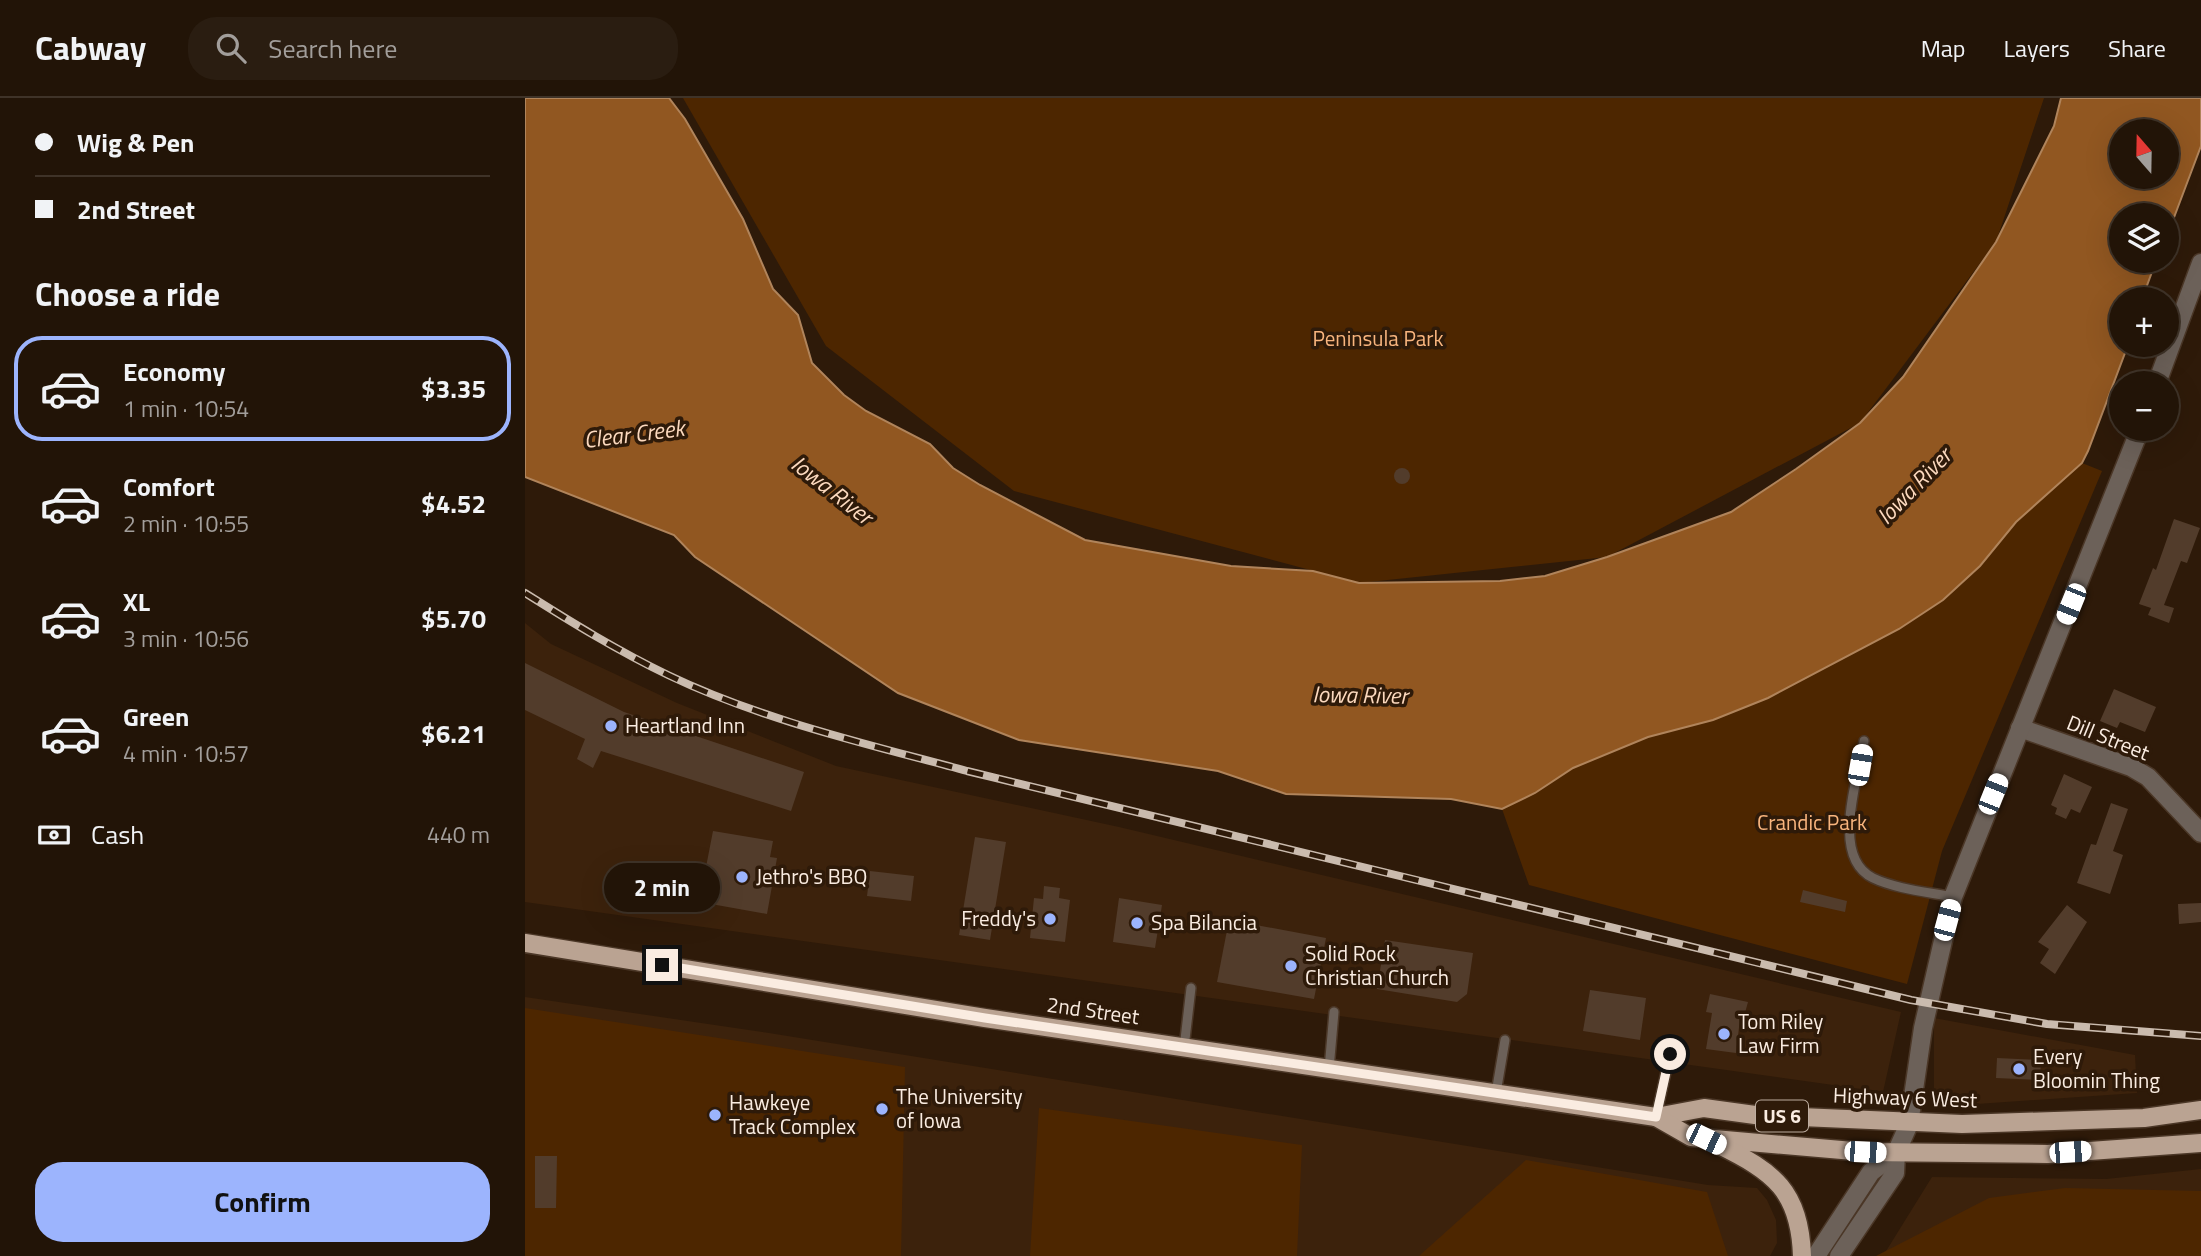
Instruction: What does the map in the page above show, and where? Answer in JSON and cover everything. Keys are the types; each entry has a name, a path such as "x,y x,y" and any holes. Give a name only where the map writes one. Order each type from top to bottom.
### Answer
{"main road":[{"name":"2nd Street","path":"525,943 1184,1048 1656,1117"},
{"name":"Highway 6 West","path":"1656,1117 1704,1108 1755,1115 1909,1124 2144,1118 2201,1110"},
{"name":"US 6","path":"1656,1117 1691,1137 1896,1153 2047,1154 2201,1143"},
{"path":"1706,1139 1765,1169 1782,1185 1798,1223 1802,1256"}],"street":[{"path":"2161,371 2201,263"},
{"path":"1839,1256 1895,1173 1896,1153 1909,1124 1925,1016 1953,897 2135,441"},
{"name":"Dill Street","path":"2020,728 2131,767 2148,777 2201,833"},
{"path":"1816,1256 1871,1172 1896,1153"}],"lane":[{"path":"1864,741 1848,836 1850,854 1862,872 1875,880 1953,897"},
{"path":"1184,1048 1191,988"},
{"path":"1329,1070 1334,1012"},
{"path":"1496,1095 1505,1040"},
{"path":"1656,1117 1670,1054"}],"shaded area":[{"path":"525,623 551,644 677,703 836,766 1119,827 1901,1012 1883,1092 525,902"},
{"name":"The University of Iowa","path":"525,997 769,1033 1708,1185 1757,1188 1767,1200 1776,1220 1777,1243 1770,1256 525,1256"},
{"path":"1934,1018 2135,1055 2137,1093 1934,1107"},
{"path":"2201,1169 2201,1256 1883,1256 1932,1177 2106,1179"}],"green space":[{"name":"Peninsula Park","path":"683,98 2044,98 1996,242 1860,423 1607,557 1359,583 1014,491 826,346"},
{"name":"Crandic Park","path":"2082,463 2102,471 1942,851 1907,984 1529,885 1502,809 1535,793 1573,768 1648,737 1713,720 1768,698 1899,629 1943,600 1980,566 2016,522"},
{"name":"Hawkeye Track Complex","path":"525,1008 905,1067 901,1256 525,1256"},
{"path":"1039,1108 1302,1145 1297,1256 1030,1256"},
{"path":"1526,1160 1707,1192 1728,1256 1419,1256"},
{"path":"2065,1188 2201,1191 2201,1256 1876,1256 1989,1198"}],"water":[{"path":"525,98 669,98 685,119 743,219 773,289 798,315 812,363 844,395 866,411 930,444 953,468 980,485 1085,540 1231,566 1313,571 1359,583 1500,581 1545,576 1607,557 1731,512 1860,423 1903,377 1996,242 2054,126 2061,98 2201,98 2201,146 2179,204 2109,203 2109,273 2152,273 2146,287 2109,287 2109,357 2123,357 2118,371 2109,371 2109,395 2082,463 2016,522 1980,566 1943,600 1899,629 1768,698 1713,720 1648,737 1573,768 1535,793 1502,809 1451,799 1286,794 1218,771 1019,740 898,693 695,557 674,535 525,477"}],"building":[{"path":"1399,468 1405,468 1410,476 1408,482 1399,484 1394,479 1394,473"},
{"path":"2174,519 2200,528 2187,563 2181,561 2164,605 2174,608 2169,623 2148,615 2151,608 2139,604 2153,568 2156,570"},
{"name":"Heartland Inn","path":"525,663 624,712 804,772 791,811 601,751 593,768 577,759 585,739 525,710"},
{"path":"2114,689 2156,707 2145,732 2120,722 2117,728 2100,721"},
{"path":"2064,774 2092,787 2080,813 2071,809 2066,819 2055,814 2057,808 2051,805"},
{"path":"2111,803 2128,809 2113,851 2123,855 2110,894 2077,883 2091,844 2096,845"},
{"name":"Jethro's BBQ","path":"713,831 773,841 770,857 777,858 767,914 711,904 714,886 710,885 712,868 706,867"},
{"path":"975,837 1006,842 990,940 959,935"},
{"path":"870,871 914,876 911,901 867,896"},
{"name":"Freddy's","path":"1044,886 1060,888 1059,898 1070,900 1065,942 1030,938 1034,898 1043,899"},
{"path":"1803,890 1847,901 1845,912 1800,902"},
{"name":"Spa Bilancia","path":"1119,898 1162,905 1155,948 1113,942"},
{"path":"2201,903 2201,922 2179,924 2178,904"},
{"path":"2067,905 2087,922 2055,974 2040,963 2049,949 2038,942"},
{"name":"Solid Rock Christian Church","path":"1229,920 1326,938 1314,999 1217,982"},
{"path":"1385,940 1473,953 1467,994 1457,1002 1377,989"},
{"path":"1590,990 1646,998 1640,1040 1583,1031"},
{"name":"Tom Riley Law Firm","path":"1710,994 1748,1002 1743,1020 1740,1019 1736,1053 1706,1049 1712,1013 1706,1012"},
{"name":"Every Bloomin Thing","path":"1997,1058 2041,1060 2040,1080 1996,1078"},
{"path":"535,1156 557,1156 556,1208 535,1208"}],"railway":[{"path":"525,593 668,675 740,705 853,741 1911,1000 2047,1024 2201,1036"}],"place":[{"name":"Heartland Inn","path":"611,726"},
{"name":"Jethro's BBQ","path":"742,877"},
{"name":"Freddy's","path":"1050,919"},
{"name":"Spa Bilancia","path":"1137,923"},
{"name":"Solid Rock Christian Church","path":"1291,966"},
{"name":"Tom Riley Law Firm","path":"1724,1034"},
{"name":"Every Bloomin Thing","path":"2019,1069"},
{"name":"The University of Iowa","path":"882,1109"},
{"name":"Hawkeye Track Complex","path":"715,1115"}],"route":[{"path":"662,965 985,1018 1656,1117 1670,1054"}],"water label":[{"name":"Clear Creek","path":"634,434"},
{"name":"Iowa River","path":"1914,486"},
{"name":"Iowa River","path":"832,490"},
{"name":"Iowa River","path":"1360,695"}]}
